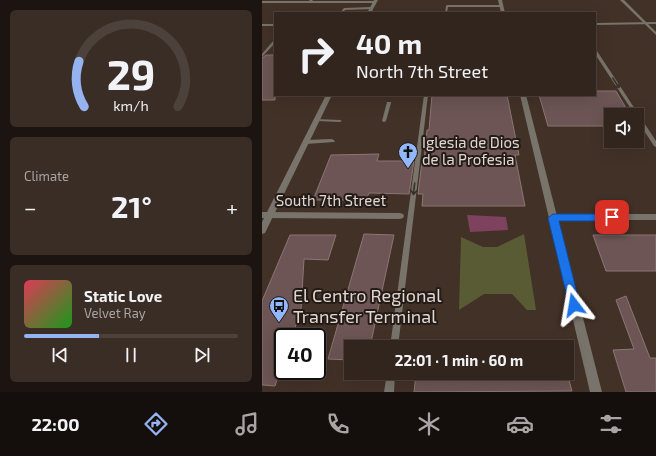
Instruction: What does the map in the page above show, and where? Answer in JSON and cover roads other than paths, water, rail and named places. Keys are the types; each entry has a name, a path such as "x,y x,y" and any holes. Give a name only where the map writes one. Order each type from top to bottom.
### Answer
{"street":[{"path":"500,0 503,12"},
{"path":"622,0 656,34"},
{"path":"370,12 375,1"},
{"path":"596,24 656,23"},
{"path":"262,25 274,25"},
{"path":"262,231 266,215 306,142 329,96"},
{"path":"523,96 596,392"},
{"name":"South 7th Street","path":"266,215 400,216"},
{"path":"553,218 656,217"}],"lane":[{"path":"262,2 375,1"},
{"path":"446,12 447,6 501,6"},
{"path":"342,12 344,9 372,8"},
{"path":"262,56 274,42"},
{"path":"596,53 632,108"},
{"path":"395,340 426,96"},
{"path":"384,121 389,103"},
{"path":"317,120 340,121"},
{"path":"644,126 656,145"},
{"path":"306,142 332,141"},
{"path":"389,392 390,380"}],"place":[{"name":"Iglesia de Dios de la Profesia","path":"408,169"},
{"name":"El Centro Regional Transfer Terminal","path":"279,323"}]}
